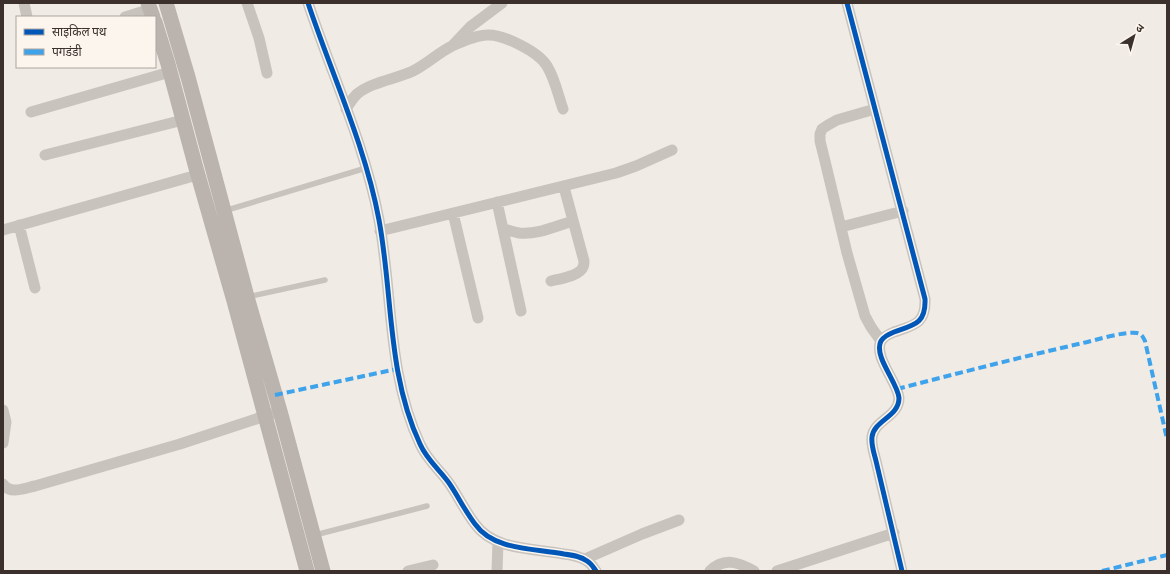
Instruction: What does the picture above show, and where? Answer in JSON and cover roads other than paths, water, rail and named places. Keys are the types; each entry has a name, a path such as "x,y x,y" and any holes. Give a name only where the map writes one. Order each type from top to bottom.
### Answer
{"street":[{"path":"24,3 27,16"},
{"path":"166,3 188,77 247,297 307,571"},
{"path":"247,3 259,38 267,73"},
{"path":"308,3 366,168 379,220 394,349 400,383 413,428 420,444 428,459 447,481 476,525 483,533 498,542 530,549 576,556 585,559 591,563 596,571"},
{"path":"453,46 470,27 502,3"},
{"path":"847,3 903,211 925,299 926,309 924,316 919,321 910,327 886,336 881,341 880,348 881,354 897,389 899,397 896,410 874,430 872,443 902,571"},
{"path":"132,16 152,13"},
{"path":"156,26 223,262 323,571"},
{"path":"346,109 357,94 367,88 413,71 453,46 485,34 503,38 533,52 541,58 552,75 563,109"},
{"path":"31,112 170,72"},
{"path":"876,109 837,120 822,129 820,134 847,253 866,316 871,327 881,341"},
{"path":"45,155 183,120"},
{"path":"380,231 616,173 672,150"},
{"path":"3,230 197,174"},
{"path":"551,281 580,271 583,267 584,261 564,187"},
{"path":"497,202 521,311"},
{"path":"841,227 903,211"},
{"path":"453,213 478,318"},
{"path":"503,228 518,233 527,233 573,222"},
{"path":"19,225 35,288"},
{"path":"3,410 3,443"},
{"path":"3,484 5,488 11,490 19,490 35,486 180,444 273,414"},
{"path":"585,559 642,534 679,520"},
{"path":"777,571 894,533"},
{"path":"497,571 498,542"},
{"path":"710,571 721,563 730,562 740,563 754,571"},
{"path":"408,571 433,565"}],"lane":[{"path":"224,211 366,168"},
{"path":"247,297 325,280"},
{"path":"312,535 427,506"}]}
